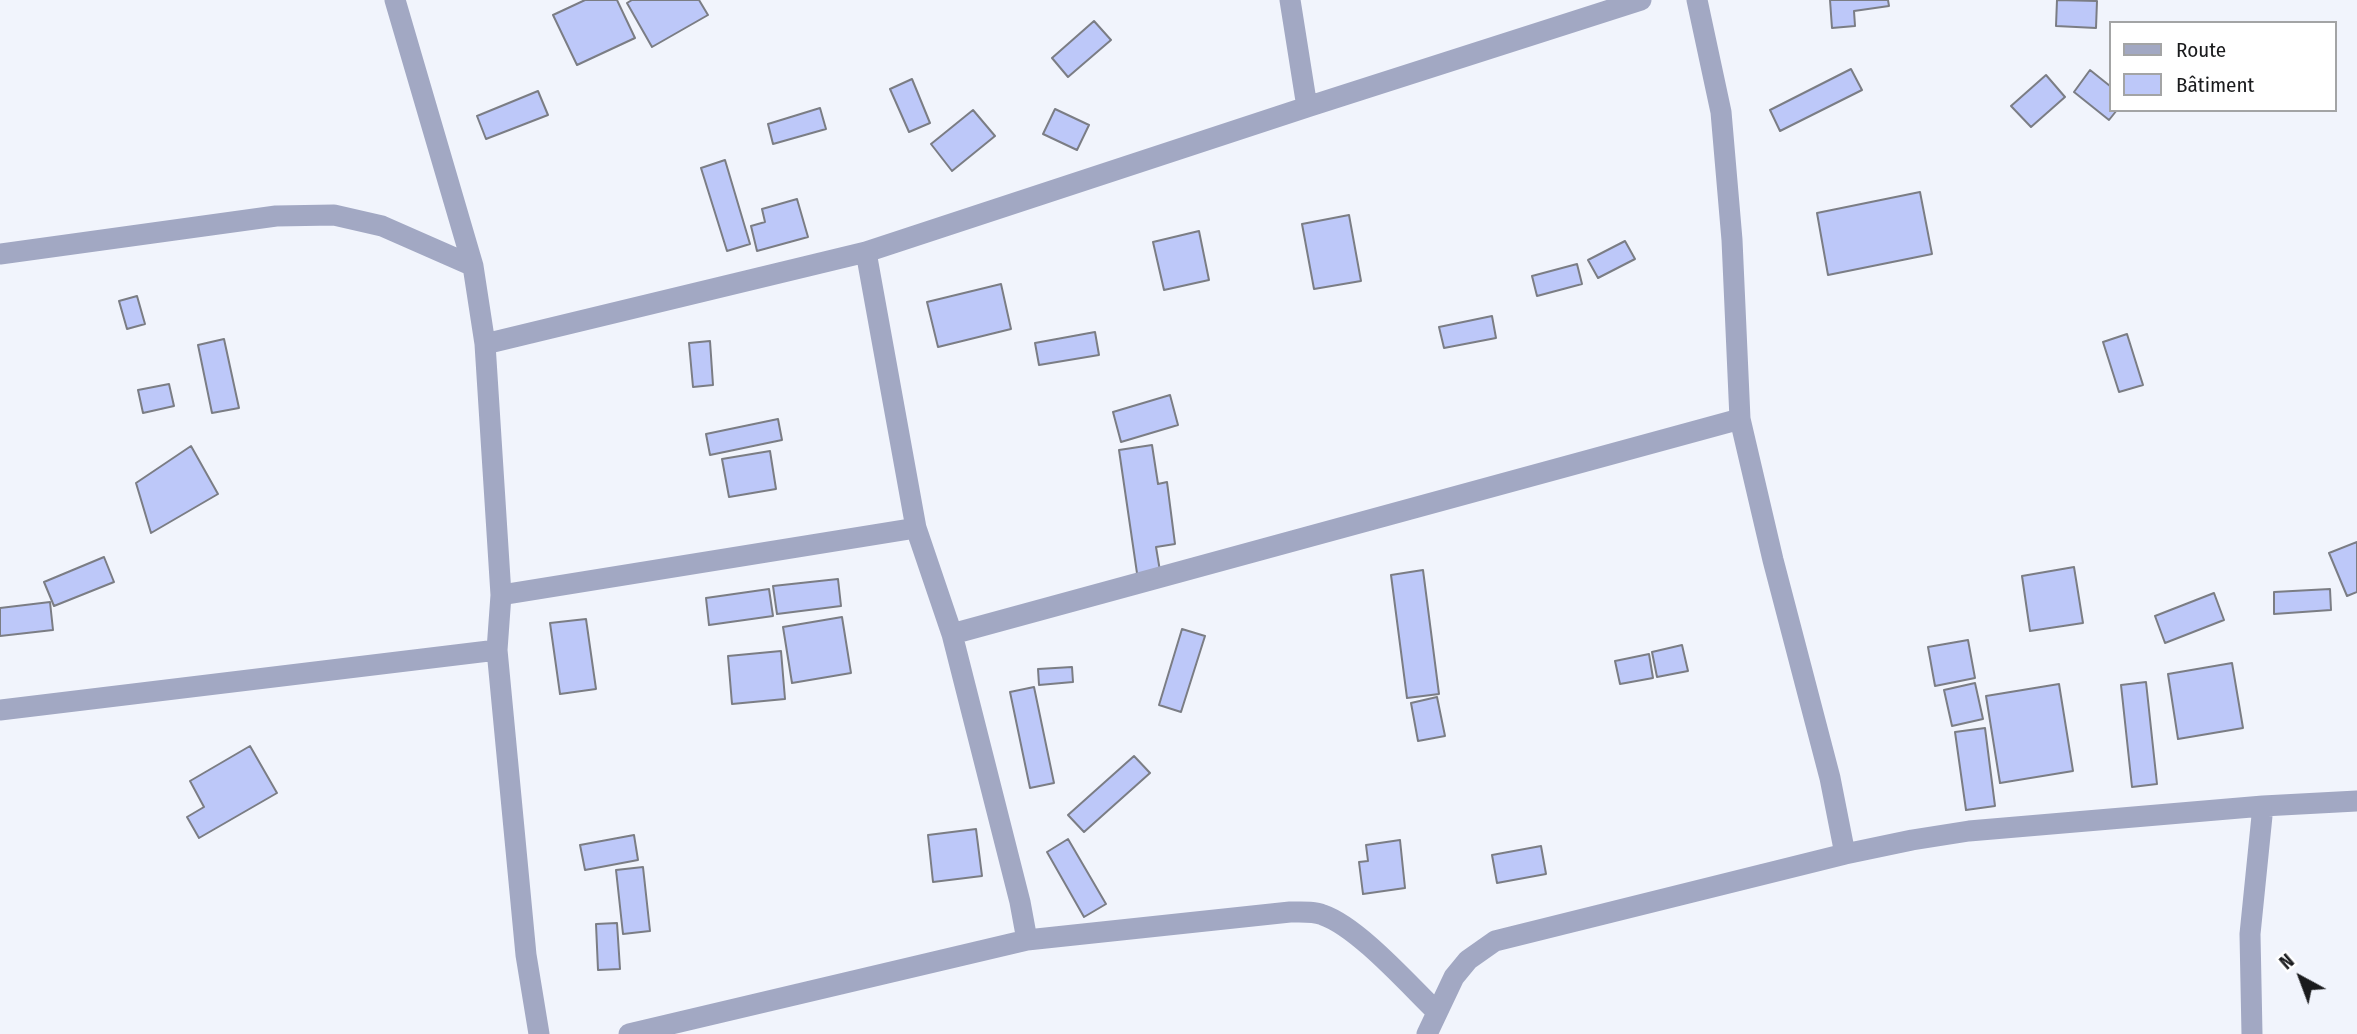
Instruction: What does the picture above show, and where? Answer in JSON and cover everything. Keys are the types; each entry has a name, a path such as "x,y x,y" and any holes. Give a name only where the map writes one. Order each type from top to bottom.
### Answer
{"street":[{"path":"395,0 474,266 485,344 501,595 497,650 526,955 540,1034"},
{"path":"1290,0 1307,107"},
{"path":"485,344 866,253 1641,0"},
{"path":"1697,0 1721,112 1732,240 1740,419 1770,550 1830,778 1845,854"},
{"path":"0,254 276,216 334,215 382,226 474,266"},
{"path":"866,253 916,528 952,634 1020,902 1027,940"},
{"path":"952,634 1740,419"},
{"path":"501,595 916,528"},
{"path":"0,710 497,650"},
{"path":"1427,1034 1454,977 1468,960 1495,941 1845,854 1912,840 1969,831 2357,800"},
{"path":"2252,1034 2250,934 2263,806"},
{"path":"629,1034 1027,940 1290,912 1322,914 1343,925 1367,944 1437,1012"}],"building":[{"path":"585,0 617,0 635,38 577,65 553,15"},
{"path":"632,0 699,0 708,15 652,47 627,3"},
{"path":"1830,0 1888,0 1889,6 1854,11 1855,26 1832,28"},
{"path":"2057,0 2097,1 2096,28 2056,26"},
{"path":"1094,21 1111,40 1068,77 1052,58"},
{"path":"1851,69 1862,90 1780,131 1770,110"},
{"path":"2090,70 2108,84 2108,112 2115,112 2109,120 2074,92"},
{"path":"2046,75 2065,97 2031,127 2011,106"},
{"path":"912,79 930,123 909,132 890,89"},
{"path":"538,91 548,115 486,139 477,116"},
{"path":"820,108 826,129 773,144 768,124"},
{"path":"1055,109 1089,125 1077,150 1043,134"},
{"path":"973,110 995,136 952,171 931,144"},
{"path":"725,160 750,244 727,251 701,168"},
{"path":"1920,192 1932,254 1828,275 1817,213"},
{"path":"797,199 808,237 757,251 751,226 765,222 762,209"},
{"path":"1349,215 1361,281 1314,289 1302,224"},
{"path":"1199,231 1209,280 1164,290 1153,242"},
{"path":"1625,241 1635,259 1598,278 1588,260"},
{"path":"1577,264 1582,284 1537,296 1532,276"},
{"path":"1001,284 1011,329 938,347 927,302"},
{"path":"137,296 145,324 127,329 119,301"},
{"path":"1492,316 1496,338 1444,348 1439,327"},
{"path":"1095,332 1099,355 1039,365 1035,343"},
{"path":"2127,334 2143,385 2119,392 2103,342"},
{"path":"224,339 239,408 212,413 198,345"},
{"path":"710,341 713,385 693,387 689,343"},
{"path":"169,384 174,406 143,413 138,390"},
{"path":"1170,395 1178,425 1121,442 1113,412"},
{"path":"778,419 782,440 710,455 706,434"},
{"path":"1152,445 1158,484 1167,482 1175,544 1156,547 1161,577 1138,580 1119,450"},
{"path":"191,446 218,494 151,533 136,483"},
{"path":"770,451 776,489 729,497 722,459"},
{"path":"2357,542 2357,592 2347,596 2329,553"},
{"path":"104,557 114,582 54,606 44,582"},
{"path":"2074,567 2083,623 2030,631 2022,576"},
{"path":"1423,570 1439,694 1407,698 1391,575"},
{"path":"838,579 841,606 777,614 773,586"},
{"path":"769,589 773,616 709,625 706,598"},
{"path":"2330,589 2331,610 2274,614 2274,592"},
{"path":"2214,593 2224,620 2165,643 2155,616"},
{"path":"50,602 53,630 0,636 0,608"},
{"path":"842,617 851,673 792,683 783,627"},
{"path":"586,619 596,689 560,694 550,623"},
{"path":"1182,629 1205,636 1181,712 1159,705"},
{"path":"1968,640 1975,678 1935,686 1928,647"},
{"path":"1682,645 1688,671 1657,677 1652,652"},
{"path":"781,651 785,699 732,704 728,656"},
{"path":"1649,654 1653,678 1620,684 1615,661"},
{"path":"2232,663 2243,728 2178,739 2168,674"},
{"path":"1072,667 1073,682 1039,685 1038,669"},
{"path":"2146,682 2157,784 2132,787 2121,685"},
{"path":"1975,683 1983,719 1952,726 1944,690"},
{"path":"2059,684 2073,771 2000,783 1986,696"},
{"path":"1034,687 1054,783 1030,788 1010,692"},
{"path":"1437,697 1445,736 1418,741 1411,703"},
{"path":"1985,728 1995,806 1966,810 1955,732"},
{"path":"250,746 277,793 199,838 187,817 204,807 190,781"},
{"path":"1134,756 1150,773 1084,832 1068,815"},
{"path":"976,829 982,876 933,882 928,835"},
{"path":"634,835 638,860 585,870 580,845"},
{"path":"1068,839 1106,904 1084,917 1047,852"},
{"path":"1400,840 1405,888 1363,894 1359,862 1368,861 1366,845"},
{"path":"1541,846 1546,874 1497,883 1492,855"},
{"path":"643,867 650,931 623,934 616,870"},
{"path":"617,923 620,969 598,970 596,924"}]}
